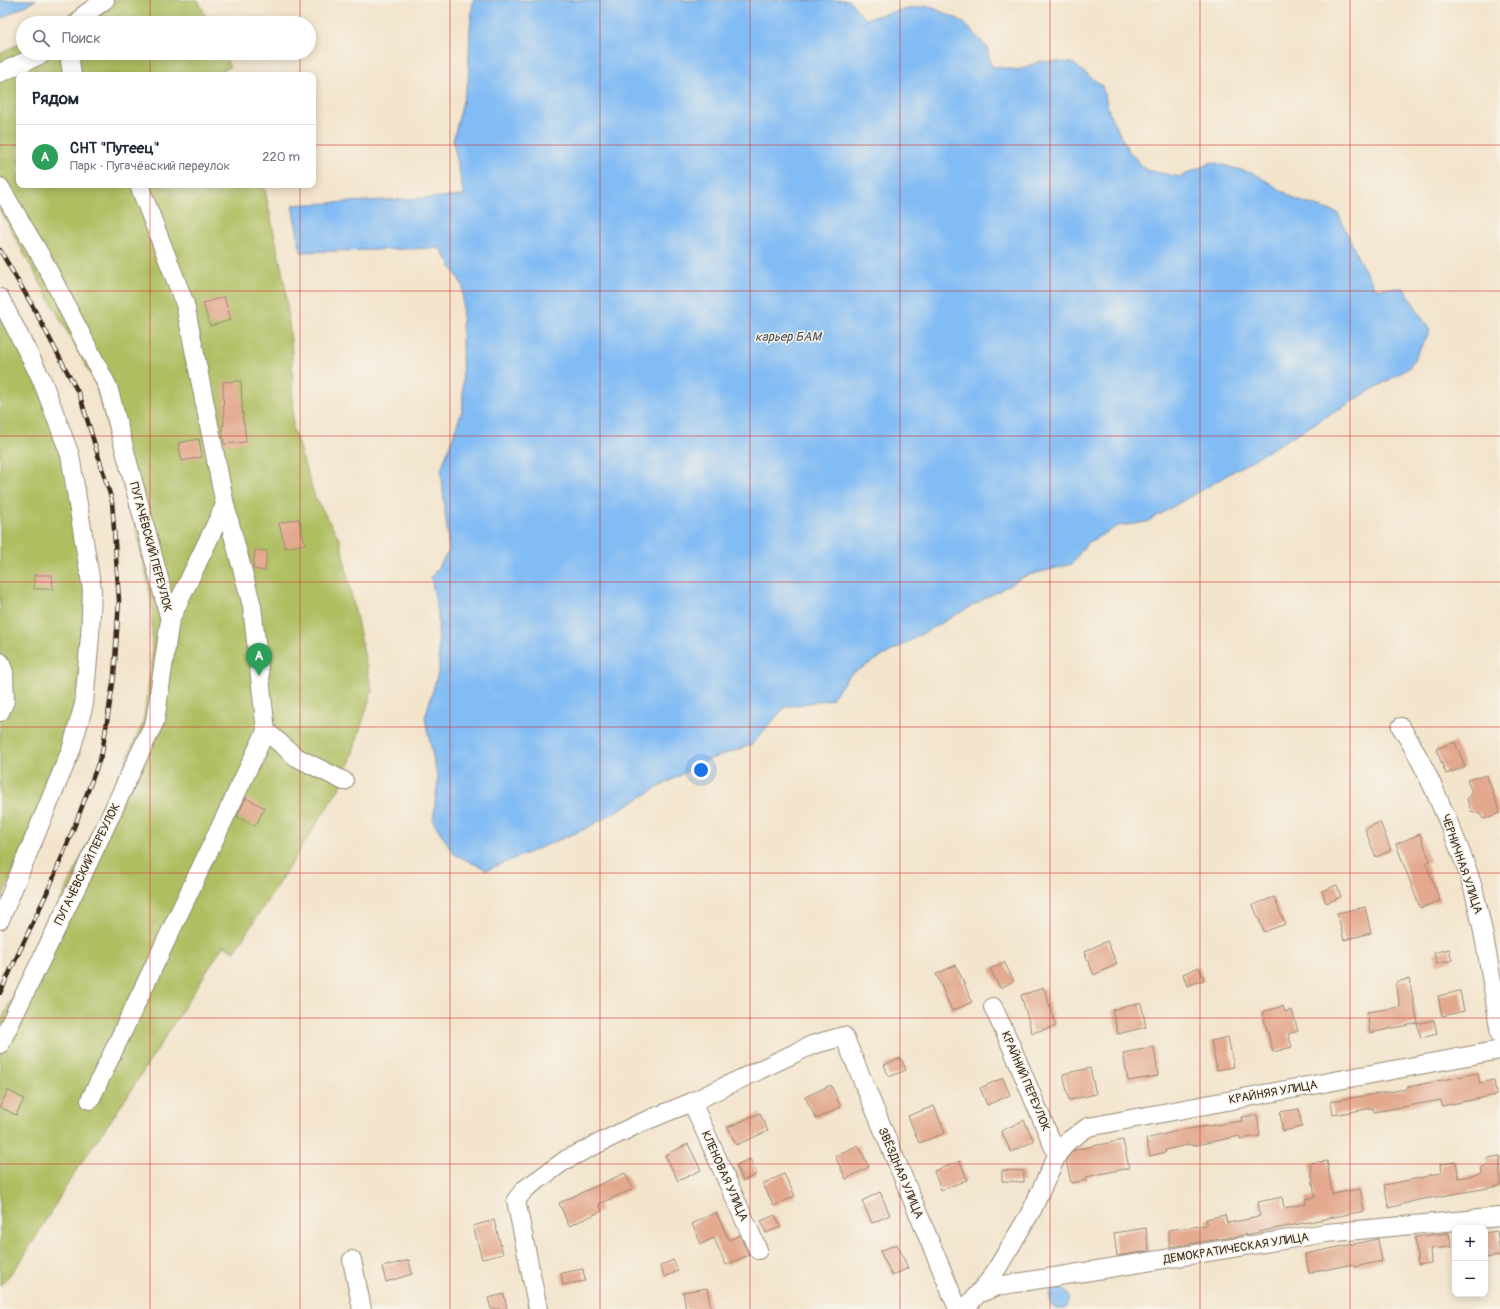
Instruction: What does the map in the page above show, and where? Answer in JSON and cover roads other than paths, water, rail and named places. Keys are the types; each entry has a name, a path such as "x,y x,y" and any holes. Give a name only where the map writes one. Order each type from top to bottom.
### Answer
{"street":[{"path":"83,16 105,0"},
{"path":"0,73 29,60"},
{"path":"70,60 72,72"},
{"name":"ПУГАЧЁВСКИЙ ПЕРЕУЛОК","path":"0,187 42,258 108,386 170,620 155,721 0,1044"},
{"path":"90,1100 266,731 252,606 225,505 185,304 140,188"},
{"path":"0,298 42,380 70,455 92,590 90,636 84,704 71,750 0,920"},
{"path":"170,620 225,505"},
{"path":"0,662 4,672 5,701 0,712"},
{"name":"ЧЕРНИЧНАЯ УЛИЦА","path":"1401,727 1415,749 1433,785 1459,848 1476,898 1488,952 1500,1034"},
{"path":"266,731 296,757 344,781"},
{"name":"КРАЙНИЙ ПЕРЕУЛОК","path":"993,1007 1057,1155"},
{"name":"ЗВЁЗДНАЯ УЛИЦА","path":"692,1102 812,1045 844,1036 958,1309"},
{"name":"КРАЙНЯЯ УЛИЦА","path":"970,1302 992,1276 1032,1210 1057,1155 1068,1141 1088,1127 1500,1050"},
{"path":"538,1309 516,1200 525,1189 567,1159 638,1124 692,1102"},
{"name":"КЛЕНОВАЯ УЛИЦА","path":"692,1102 758,1250"},
{"name":"ДЕМОКРАТИЧЕСКАЯ УЛИЦА","path":"970,1302 998,1286 1326,1233 1500,1217"},
{"path":"352,1260 362,1309"}],"water":[{"path":"0,0 36,0 0,19"},
{"name":"карьер БАМ","path":"473,0 849,0 865,19 896,11 929,6 962,21 987,47 991,66 1018,70 1041,61 1072,63 1102,86 1110,115 1128,150 1146,170 1180,177 1212,162 1255,174 1297,200 1338,213 1359,260 1375,288 1404,288 1430,331 1409,368 1147,522 1118,526 1087,543 1072,564 1025,576 849,675 832,699 785,707 751,745 705,761 585,829 487,870 454,854 433,821 438,780 425,718 439,669 438,613 431,578 449,551 441,470 463,408 463,286 440,248 301,252 292,205 464,196 453,141 468,81 470,28"},
{"path":"1060,1287 1068,1294 1069,1302 1065,1309 1055,1309 1051,1305 1049,1294 1053,1289"}],"railway":[{"path":"0,250 32,305 80,396 112,501 119,600 114,677 102,753 50,886 0,993"}],"place":[{"name":"СНТ \"Путеец\"","path":"259,676"}]}
